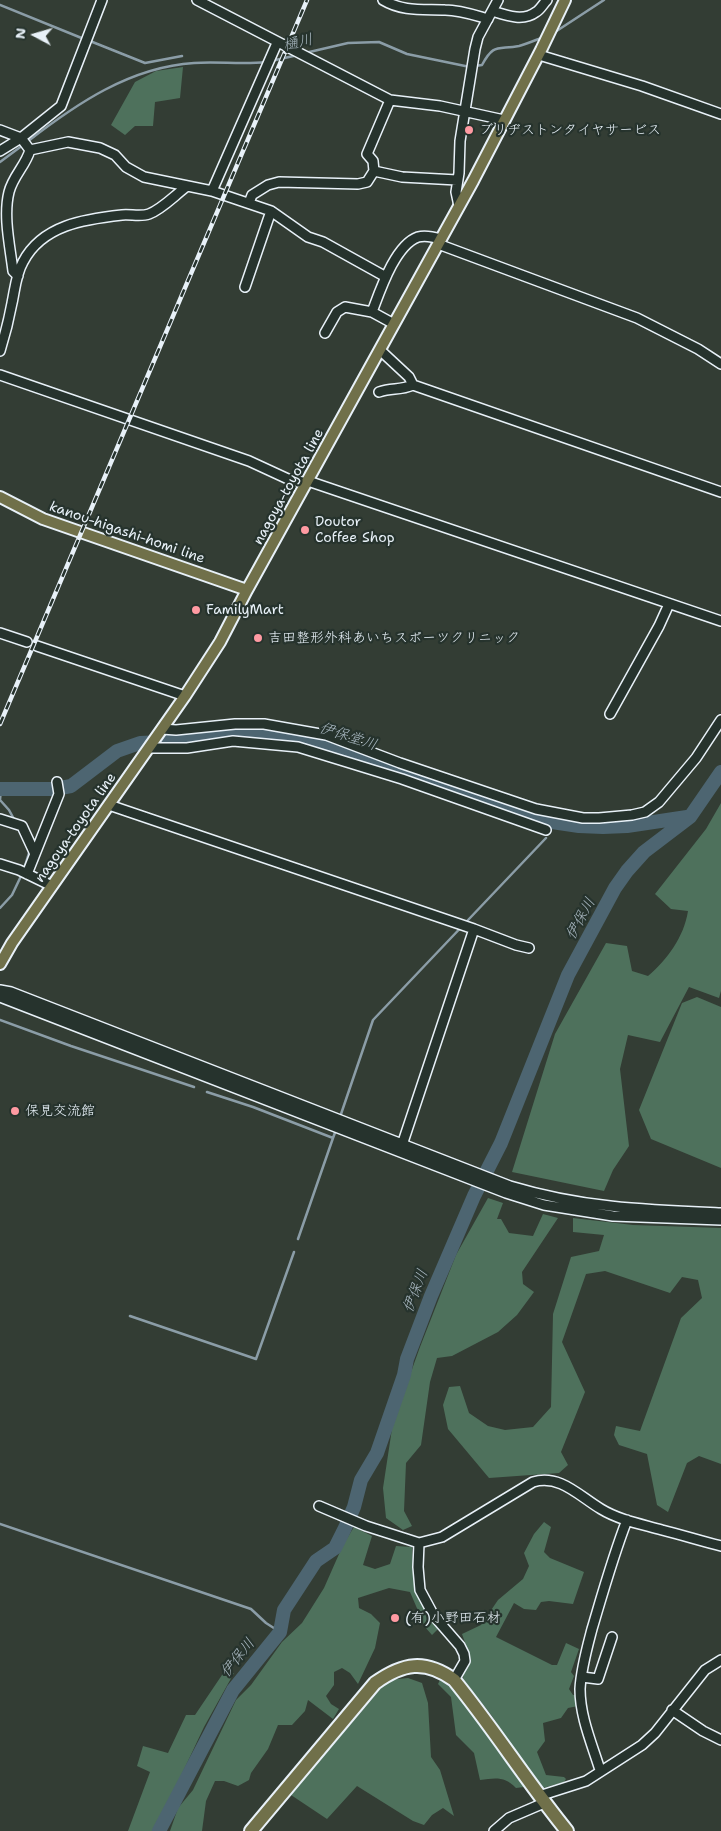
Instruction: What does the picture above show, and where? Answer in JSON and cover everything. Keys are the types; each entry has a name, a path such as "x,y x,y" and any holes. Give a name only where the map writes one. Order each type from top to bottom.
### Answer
{"highway":[{"path":"251,1831 376,1682 392,1671 409,1667 428,1666 443,1672 454,1680 514,1760 541,1800 566,1831"}],"main road":[{"name":"nagoya-toyota line","path":"0,964 220,642 440,242 540,52 565,0"},
{"name":"kanou-higashi-homi line","path":"0,497 43,519 247,590"}],"street":[{"path":"0,151 22,139 61,106 102,0"},
{"path":"197,0 211,3 277,43 390,100 440,106 504,120"},
{"path":"383,0 392,5 416,10 445,10 508,16 527,16 536,12 546,0"},
{"path":"459,206 456,192 460,141 478,37 498,0"},
{"path":"212,191 277,43"},
{"path":"540,52 721,114"},
{"path":"249,203 252,195 268,185 280,182 358,184 367,182 374,171 374,161 367,154 390,100"},
{"path":"0,130 22,139 29,148 28,158 16,175 9,191 6,211 13,271 18,276"},
{"path":"29,148 68,142 100,148 116,155 126,167 144,177 212,191 271,211 308,237 323,242 386,277"},
{"path":"374,171 402,177 457,180"},
{"path":"0,351 8,325 22,262 31,248 54,231 67,225 103,218 147,215 157,210 186,187"},
{"path":"244,287 271,211"},
{"path":"372,312 386,277 404,245 420,236 637,318 698,349 721,364"},
{"path":"325,333 337,312 345,307 372,312 394,324"},
{"path":"380,350 410,377 413,385"},
{"path":"0,375 249,461 288,479 308,482 721,622"},
{"path":"379,392 392,388 398,390 413,385 721,492"},
{"path":"610,714 659,626 668,604"},
{"path":"0,633 27,642"},
{"path":"38,646 184,696"},
{"path":"154,740 176,730 236,724 264,724 326,735 400,763 536,809 563,815 599,818 645,812 659,802 696,758 721,720"},
{"path":"154,740 187,748 233,741 298,747 402,779 546,830"},
{"path":"24,872 35,854 59,794 57,782"},
{"path":"109,805 528,948"},
{"path":"0,820 17,824 23,828 35,854"},
{"path":"0,864 24,872 52,886"},
{"path":"402,1145 474,929"},
{"path":"0,990 11,992 402,1145 461,1172"},
{"path":"0,997 544,1205 613,1216 721,1220"},
{"path":"506,1189 609,1207 721,1213"},
{"path":"321,1506 366,1526 419,1543 442,1537 533,1482 541,1480 558,1482 574,1490 600,1508 627,1520 721,1546"},
{"path":"600,1770 582,1712 580,1688 587,1646 614,1552 627,1520"},
{"path":"419,1543 418,1568 420,1590 434,1616 460,1646 464,1654 464,1661 454,1680"},
{"path":"582,1677 598,1679 612,1637"},
{"path":"494,1831 509,1818 541,1800 586,1781 600,1770 642,1746 655,1733 705,1670 721,1660"},
{"path":"672,1710 703,1731 721,1740"}],"green space":[{"path":"183,67 180,98 155,102 153,126 135,126 125,135 111,125 135,82 156,71"},
{"path":"721,803 721,991 719,998 689,987 660,1042 628,1035 620,1069 629,1146 613,1170 604,1191 512,1172 555,1034 606,943 627,946 632,971 648,976 662,963 679,939 688,911 671,909 655,894 706,829"},
{"path":"697,997 721,1007 721,1168 651,1139 639,1110 682,1003"},
{"path":"488,1198 503,1203 497,1219 501,1219 509,1233 533,1236 543,1214 558,1218 522,1272 523,1284 534,1292 517,1315 498,1332 452,1356 437,1358 430,1382 421,1445 406,1463 404,1511 412,1526 403,1530 386,1518 383,1488 393,1422 456,1255"},
{"path":"573,1218 633,1225 721,1228 721,1464 699,1456 687,1463 668,1512 657,1505 647,1454 619,1445 614,1435 616,1426 640,1431 681,1318 702,1298 698,1280 682,1277 670,1293 605,1271 586,1274 562,1342 585,1392 561,1452 568,1465 559,1473 489,1478 448,1429 443,1405 449,1387 460,1386 469,1413 488,1426 505,1430 533,1427 551,1407 553,1314 571,1257 599,1251 604,1235 573,1232"},
{"path":"544,1522 551,1527 544,1552 550,1558 584,1572 573,1604 541,1602 536,1610 524,1609 514,1603 496,1637 552,1665 557,1665 566,1643 579,1649 571,1672 574,1676 569,1689 573,1695 577,1695 578,1706 568,1708 561,1718 543,1723 545,1741 537,1752 546,1775 564,1777 566,1779 564,1782 543,1788 524,1766 492,1716 463,1679 464,1668 469,1654 462,1634 481,1625 498,1600 523,1579 529,1566 524,1553 534,1534"},
{"path":"354,1527 372,1536 363,1565 375,1569 390,1564 396,1546 412,1547 417,1591 420,1600 438,1629 432,1635 425,1627 410,1592 389,1588 358,1598 359,1608 371,1614 380,1623 375,1648 358,1684 350,1673 342,1668 334,1672 334,1685 326,1696 331,1704 339,1709 333,1719 308,1700 305,1711 292,1725 278,1725 268,1749 251,1773 249,1780 238,1786 224,1781 215,1781 206,1801 202,1831 170,1831 178,1808 193,1790 236,1700 251,1685 282,1642 302,1623 324,1588 343,1545"},
{"path":"224,1672 234,1673 204,1727 155,1831 128,1831 150,1772 137,1766 143,1746 168,1753 186,1715 195,1715"},
{"path":"408,1678 422,1683 428,1703 431,1757 440,1770 454,1816 443,1808 432,1815 424,1825 413,1821 357,1786 327,1819 291,1795 388,1680"},
{"path":"440,1680 454,1690 524,1787 516,1788 508,1781 500,1779 480,1780 474,1753 456,1735 451,1697 438,1684"}],"waterway":[{"name":"樋川","path":"552,34 604,0"},
{"path":"0,5 84,39"},
{"name":"樋川","path":"475,66 482,65 493,50 519,46 542,38"},
{"path":"90,41 145,63 182,56"},
{"name":"樋川","path":"305,53 348,43 379,42 407,54 470,67"},
{"name":"樋川","path":"271,61 298,55"},
{"name":"樋川","path":"27,142 84,101 126,80 148,72 170,66 194,63 266,62"},
{"name":"樋川","path":"0,162 23,145"},
{"name":"伊保堂川","path":"0,789 55,789 71,786 117,751 140,743 182,741 211,735 255,732 291,736 552,822 603,827 627,826 687,817"},
{"name":"伊保川","path":"159,1831 233,1690 280,1632 284,1610 316,1561 335,1548 345,1528 354,1507 361,1480 377,1453 404,1375 407,1359 431,1296 474,1196 501,1143 568,975 615,888 627,871 644,852 690,817 721,772"},
{"path":"1,789 0,800 9,810 15,821"},
{"path":"340,1117 373,1020 546,838"},
{"path":"24,869 30,850"},
{"path":"0,908 12,895 22,874"},
{"path":"0,1020 194,1087"},
{"path":"207,1092 253,1107 333,1138 298,1239"},
{"path":"333,1138 336,1130"},
{"path":"130,1316 256,1359 294,1252"},
{"path":"0,1524 251,1609 266,1623 280,1632"}],"railway":[{"path":"0,724 307,0"}],"place":[{"name":"ブリヂストンタイヤサービス","path":"469,130"},
{"name":"Doutor Coffee Shop","path":"305,530"},
{"name":"FamilyMart","path":"196,610"},
{"name":"吉田整形外科あいちスポーツクリニック","path":"258,638"},
{"name":"保見交流館","path":"15,1111"},
{"name":"(有)小野田石材","path":"395,1618"}]}
